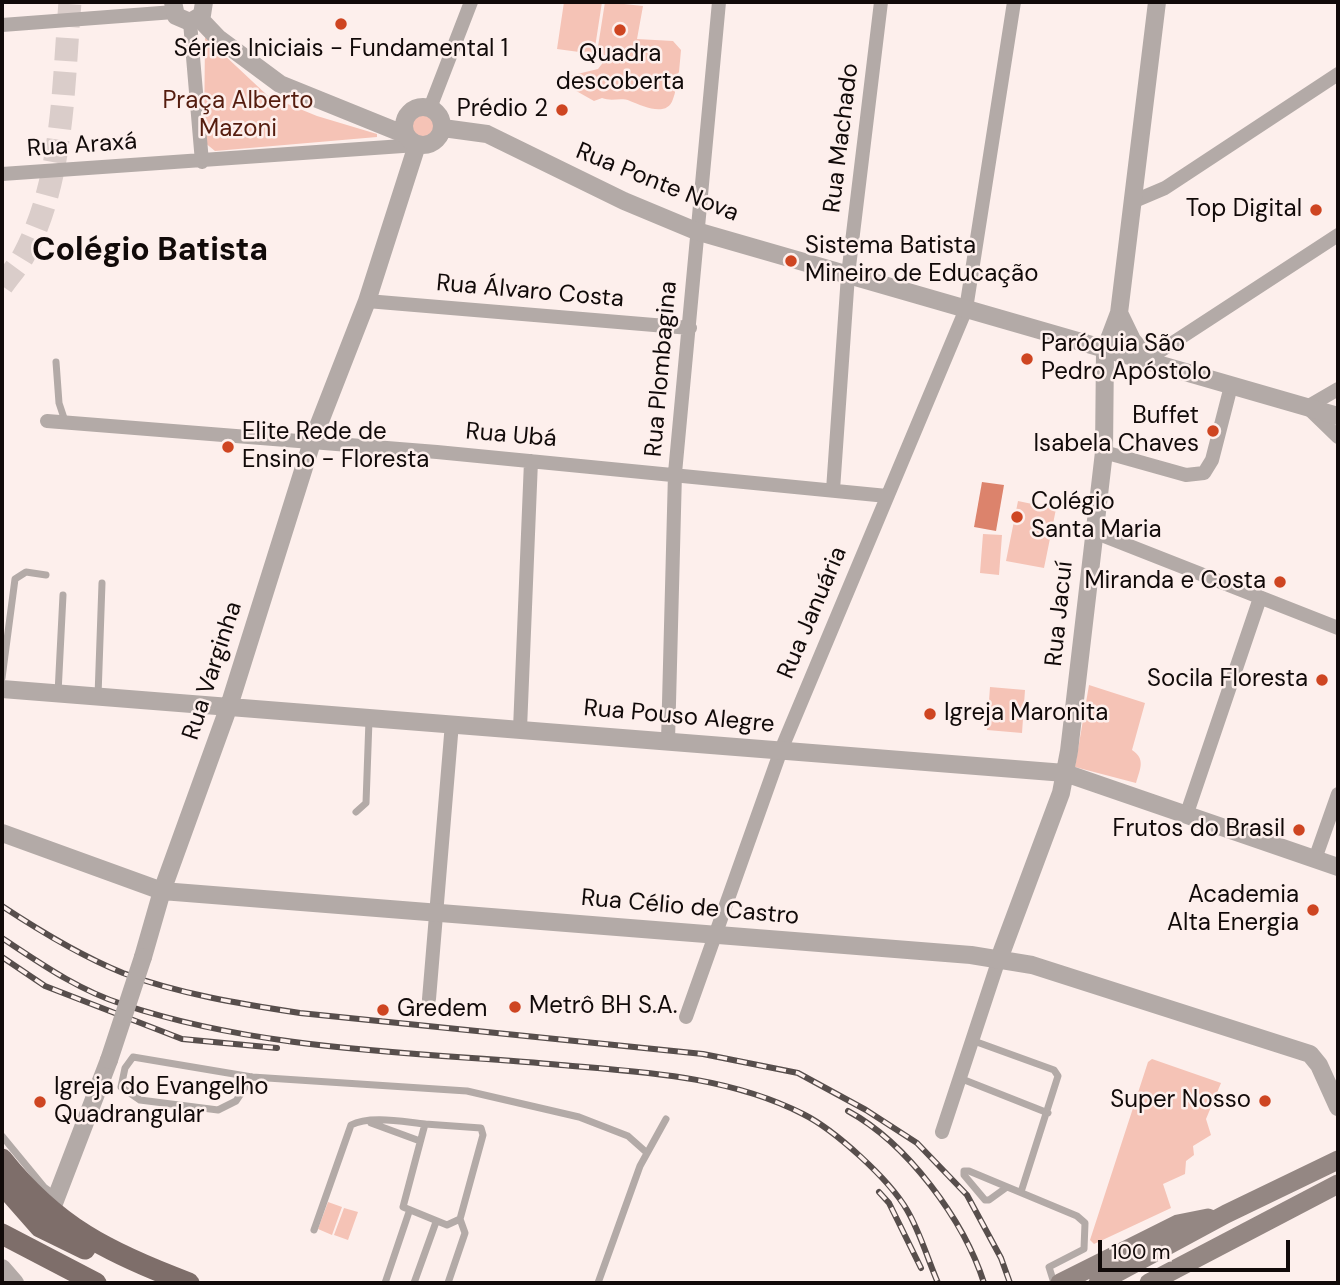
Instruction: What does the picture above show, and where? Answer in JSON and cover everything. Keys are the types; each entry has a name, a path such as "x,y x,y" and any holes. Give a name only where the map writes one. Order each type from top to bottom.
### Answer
{"main road":[{"path":"2,1159 21,1183 54,1204 87,1239 134,1263"},
{"path":"1098,1283 1226,1214 1338,1160"},
{"path":"2,1184 9,1204 63,1268"},
{"path":"1153,1282 1192,1258 1338,1184"},
{"path":"9,1204 40,1227 86,1250 134,1263 189,1283"},
{"path":"1060,1283 1178,1224 1226,1214"},
{"path":"2,1234 96,1283"},
{"path":"1178,1283 1192,1258"}],"street":[{"path":"430,108 471,2"},
{"name":"Rua Plombagina","path":"668,741 675,473 719,2"},
{"name":"Rua Machado","path":"834,490 848,275 881,2"},
{"name":"Rua Januária","path":"685,1017 781,750 966,309 1014,2"},
{"name":"Rua Jacuí","path":"942,1132 962,1079 999,959 1061,793 1065,773 1104,452 1105,350 1119,313 1157,2"},
{"path":"2,25 173,7 180,19 200,11"},
{"path":"200,11 225,42 279,84 348,112 383,114 409,134 429,145 441,133 440,116 430,108 415,109 409,134"},
{"path":"200,11 202,162"},
{"path":"1132,202 1165,188 1338,74"},
{"name":"Rua Ponte Nova","path":"441,133 515,148 696,231 1105,350 1148,359 1338,416"},
{"name":"Rua Araxá","path":"2,174 202,162 409,134"},
{"name":"Rua Varginha","path":"54,1204 109,1060 162,891 229,706 312,442 367,301 409,134"},
{"path":"1119,313 1132,340 1148,359 1338,235"},
{"name":"Rua Álvaro Costa","path":"367,301 690,328"},
{"path":"1104,452 1186,475 1204,473 1212,460 1231,386"},
{"path":"1338,389 1307,407 1338,437"},
{"name":"Rua Ubá","path":"47,421 675,473 887,496"},
{"path":"520,729 531,461"},
{"path":"1094,532 1338,628"},
{"path":"1187,813 1260,598"},
{"name":"Rua Pouso Alegre","path":"2,689 1065,773 1338,867"},
{"path":"429,999 452,723"},
{"path":"1315,859 1338,794"},
{"name":"Rua Célio de Castro","path":"2,833 162,891 436,911 999,959 1045,970 1310,1054 1319,1065 1338,1107"},
{"path":"2,1269 15,1283"},
{"path":"1128,1269 1144,1272 1153,1282"}],"lane":[{"path":"56,362 59,403 65,422"},
{"path":"2,678 15,579 26,572 46,575"},
{"path":"98,696 102,583"},
{"path":"58,693 63,595"},
{"path":"356,812 366,803 369,717"},
{"path":"974,1041 1054,1070 1059,1080 1021,1192"},
{"path":"252,1077 236,1101 218,1110 139,1100 121,1087 125,1068 133,1057 252,1077 467,1091 579,1117 628,1136 646,1152"},
{"path":"962,1079 1048,1113"},
{"path":"598,1283 646,1152 666,1118"},
{"path":"367,1122 419,1141"},
{"path":"314,1230 351,1125 367,1122 481,1128 483,1135 460,1219 465,1233 448,1283"},
{"path":"425,1124 403,1207 409,1212 447,1226 460,1219"},
{"path":"2,1136 44,1187 54,1204"},
{"path":"1007,1186 989,1200 985,1200 964,1175 964,1171 1007,1186 1077,1216 1085,1223 1084,1249 1049,1267 1054,1283"},
{"path":"385,1283 409,1212"},
{"path":"415,1283 436,1222"}],"green space":[{"name":"Quadra descoberta","path":"564,2 602,2 594,54 557,49"},
{"path":"605,2 643,6 637,39 673,41 681,50 679,72 672,82 675,94 666,108 654,109 623,99 602,98 594,101 571,88 569,76 598,69 608,56 597,53"},
{"name":"Praça Alberto Mazoni","path":"205,37 268,96 317,116 377,134 377,137 215,151 204,142"},
{"path":"423,111 434,115 438,126 434,137 423,141 412,137 408,126 412,115"},
{"path":"1018,501 1056,509 1044,568 1006,561"},
{"path":"983,534 1002,535 999,575 980,573"},
{"path":"1089,685 1145,703 1132,750 1140,761 1136,783 1075,767"},
{"path":"990,687 1025,690 1022,733 987,730"},
{"path":"1152,1059 1221,1083 1206,1119 1211,1135 1193,1146 1194,1155 1186,1161 1185,1174 1163,1184 1171,1208 1094,1244 1090,1240 1148,1062"},
{"path":"328,1202 342,1207 332,1235 318,1229"},
{"path":"344,1208 358,1212 348,1240 334,1235"}],"shaded area":[{"path":"982,482 1004,485 996,531 974,527"}],"tunnel":[{"path":"2,286 24,255 47,195 63,98 70,2"}],"railway":[{"path":"2,906 61,943 107,966 166,987 210,998 300,1013 703,1054 798,1073 866,1110 917,1143 967,1195 1001,1258 1010,1283"},
{"path":"2,938 60,975 106,998 175,1020 229,1032 339,1047 654,1074 715,1084 774,1101 803,1114 830,1131 888,1184 912,1219 938,1283"},
{"path":"2,957 45,986 182,1039 277,1048"},
{"path":"848,1111 891,1143 931,1185 963,1234 984,1283"},
{"path":"879,1192 889,1203 921,1268"}],"place":[{"name":"Séries Iniciais - Fundamental 1","path":"341,24"},
{"name":"Quadra descoberta","path":"620,30"},
{"name":"Prédio 2","path":"562,110"},
{"name":"Top Digital","path":"1316,210"},
{"name":"Sistema Batista Mineiro de Educação","path":"791,261"},
{"name":"Paróquia São Pedro Apóstolo","path":"1027,359"},
{"name":"Buffet Isabela Chaves","path":"1213,431"},
{"name":"Elite Rede de Ensino - Floresta","path":"228,447"},
{"name":"Colégio Santa Maria","path":"1017,517"},
{"name":"Miranda e Costa","path":"1280,582"},
{"name":"Socila Floresta","path":"1322,680"},
{"name":"Igreja Maronita","path":"930,714"},
{"name":"Frutos do Brasil","path":"1299,830"},
{"name":"Academia Alta Energia","path":"1313,910"},
{"name":"Metrô BH S.A.","path":"515,1007"},
{"name":"Gredem","path":"383,1010"},
{"name":"Super Nosso","path":"1265,1101"},
{"name":"Igreja do Evangelho Quadrangular","path":"40,1102"}],"district":[{"name":"Colégio Batista","path":"150,252"}]}
